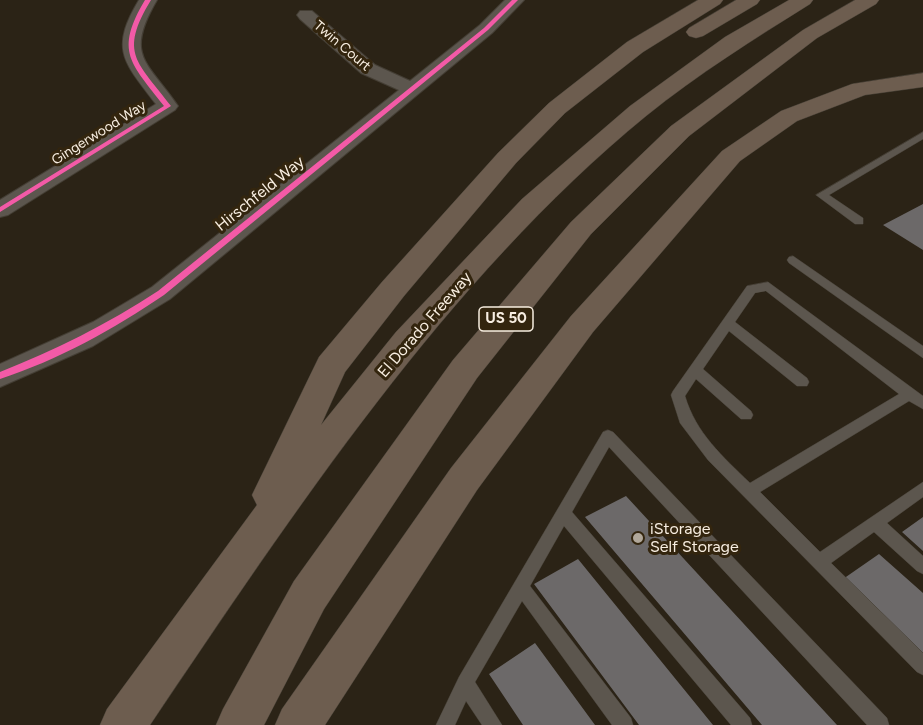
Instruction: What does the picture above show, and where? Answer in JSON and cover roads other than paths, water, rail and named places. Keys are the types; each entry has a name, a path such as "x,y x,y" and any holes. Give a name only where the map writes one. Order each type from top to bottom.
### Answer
{"highway":[{"path":"245,551 331,366 393,289 507,158 557,108 635,47 679,18 713,0"},
{"path":"662,55 750,0"},
{"name":"El Dorado Freeway","path":"123,725 245,551 407,340 532,205 638,111 733,42 803,0"},
{"name":"US 50","path":"239,725 309,595 465,369 581,228 680,131 810,34 869,0"},
{"path":"486,184 575,116 643,69"},
{"path":"298,725 464,479 575,333 731,156 789,116 860,89 923,80"}],"street":[{"name":"Gingerwood Way","path":"0,210 168,106 135,62 129,44 135,19 148,0"},
{"name":"Hirschfeld Way","path":"0,376 96,335 143,306 486,30 516,0"},
{"name":"Twin Court","path":"306,15 368,69 413,89"}],"lane":[{"path":"859,221 821,195 923,135"},
{"path":"793,260 923,353"},
{"path":"923,404 768,286 751,289 678,395 685,419 713,456 923,666"},
{"path":"728,323 802,382"},
{"path":"695,370 746,415"},
{"path":"748,491 910,394"},
{"path":"445,725 465,683 608,436 880,725"},
{"path":"819,562 923,489"},
{"path":"563,513 743,725"},
{"path":"875,523 923,566"},
{"path":"521,587 624,725"},
{"path":"465,683 493,725"}],"place":[{"name":"iStorage Self Storage","path":"638,538"}]}
